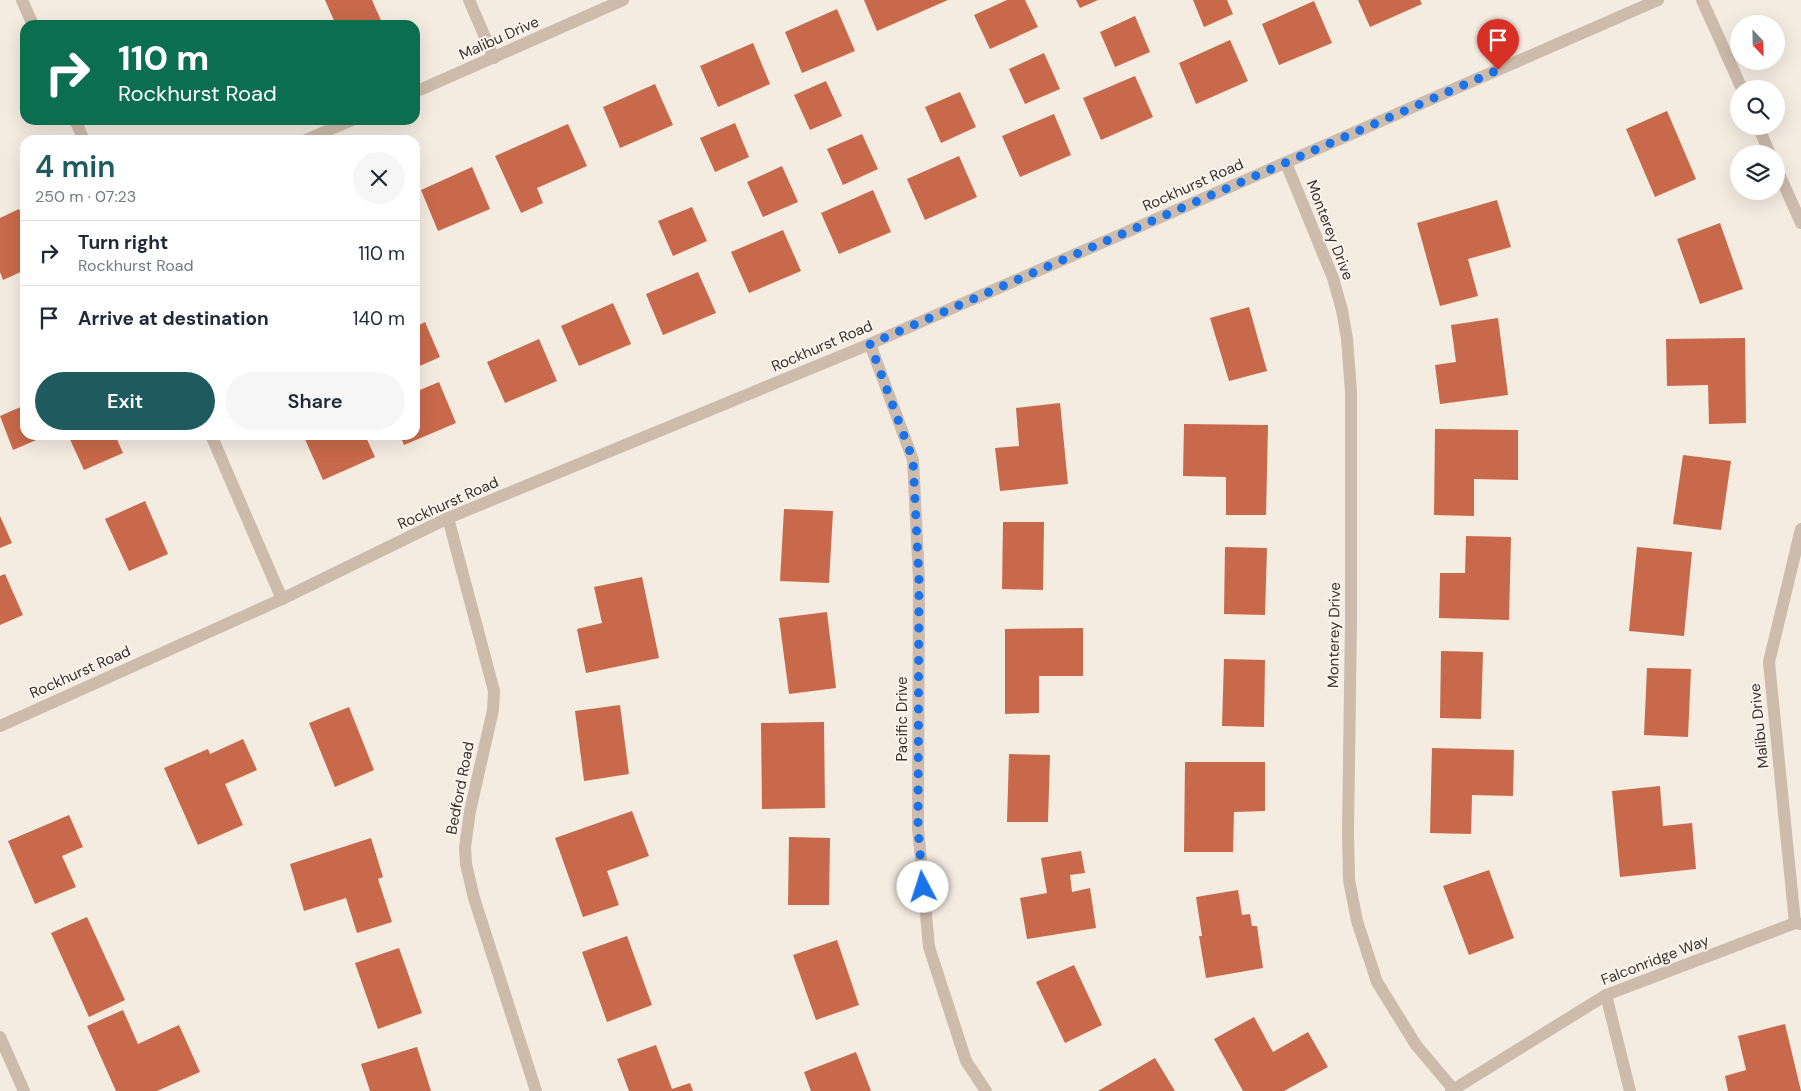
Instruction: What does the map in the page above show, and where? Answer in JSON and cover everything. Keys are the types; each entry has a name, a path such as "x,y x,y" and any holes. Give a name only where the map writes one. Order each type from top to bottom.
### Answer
{"street":[{"path":"22,0 31,20"},
{"path":"469,0 494,58"},
{"name":"Malibu Drive","path":"420,90 623,0"},
{"name":"Rockhurst Road","path":"0,726 282,599 448,518 870,344 1658,0"},
{"path":"1702,0 1738,80"},
{"path":"318,135 340,125"},
{"name":"Monterey Drive","path":"1286,163 1333,278 1342,310 1347,339 1351,392 1349,880 1357,921 1378,982 1416,1045 1452,1090"},
{"path":"1785,187 1801,223"},
{"name":"Pacific Drive","path":"870,344 913,460 919,580 918,828 929,946 966,1061 986,1091"},
{"path":"213,440 282,599"},
{"name":"Bedford Road","path":"448,518 494,691 493,710 470,811 465,846 466,864 474,898 536,1091"},
{"name":"Malibu Drive","path":"1798,924 1769,662 1801,529"},
{"name":"Falconridge Way","path":"1452,1090 1606,995 1798,924"},
{"path":"1606,995 1630,1091"},
{"path":"0,1037 24,1091"}],"building":[{"path":"325,0 372,0 381,20 334,20"},
{"path":"864,0 948,0 877,31"},
{"path":"1007,0 1025,0 1038,27 990,49 974,15"},
{"path":"1076,0 1098,0 1080,8"},
{"path":"1193,0 1227,0 1233,14 1204,27"},
{"path":"1358,0 1420,0 1422,4 1370,27"},
{"path":"1314,1 1332,43 1279,65 1262,24"},
{"path":"837,9 855,51 802,73 785,32"},
{"path":"1135,16 1150,52 1115,67 1100,32"},
{"path":"1230,40 1248,81 1196,104 1179,63"},
{"path":"753,43 770,84 718,107 700,66"},
{"path":"1044,53 1060,89 1025,104 1009,69"},
{"path":"1135,76 1153,117 1101,140 1083,98"},
{"path":"826,81 842,116 810,130 794,95"},
{"path":"655,84 673,125 620,148 603,107"},
{"path":"960,92 976,127 941,143 925,107"},
{"path":"1667,111 1696,179 1655,197 1626,129"},
{"path":"1054,114 1071,155 1020,177 1002,136"},
{"path":"735,123 749,157 715,172 700,138"},
{"path":"568,124 587,166 537,188 543,203 521,213 495,156"},
{"path":"862,134 878,169 843,185 827,149"},
{"path":"959,156 977,197 925,220 907,179"},
{"path":"782,166 798,202 763,217 747,182"},
{"path":"472,167 490,209 438,231 421,190"},
{"path":"873,190 891,232 839,254 821,213"},
{"path":"1497,200 1511,247 1468,259 1478,296 1440,306 1417,223"},
{"path":"692,207 707,241 673,256 658,221"},
{"path":"19,209 20,211 20,272 3,280 0,272 0,218"},
{"path":"1720,223 1743,289 1700,304 1677,239"},
{"path":"783,230 801,271 749,293 731,252"},
{"path":"698,272 716,313 663,335 646,294"},
{"path":"613,303 631,344 579,366 561,326"},
{"path":"1249,307 1267,371 1229,381 1210,318"},
{"path":"1498,318 1508,395 1440,404 1435,365 1456,362 1451,325"},
{"path":"425,322 440,357 420,366 420,324"},
{"path":"1745,338 1746,423 1709,424 1708,385 1667,386 1666,339"},
{"path":"539,339 557,381 505,403 487,362"},
{"path":"439,382 456,423 420,438 420,390"},
{"path":"1060,403 1068,484 1000,491 995,448 1019,446 1016,408"},
{"path":"20,407 20,440 36,440 13,450 0,416"},
{"path":"1184,424 1268,425 1266,515 1226,515 1226,477 1183,476"},
{"path":"1435,429 1518,430 1518,480 1474,479 1474,516 1434,515"},
{"path":"70,440 117,440 123,453 84,470"},
{"path":"305,440 367,440 375,457 323,480"},
{"path":"402,440 416,440 404,445"},
{"path":"1683,455 1731,461 1721,530 1673,524"},
{"path":"145,501 168,554 129,571 105,519"},
{"path":"784,509 833,511 829,583 780,581"},
{"path":"0,516 12,543 0,548"},
{"path":"1003,522 1044,522 1043,590 1002,589"},
{"path":"1466,536 1511,537 1509,620 1439,618 1440,573 1465,573"},
{"path":"1225,547 1267,548 1265,615 1224,614"},
{"path":"1637,547 1692,552 1684,636 1629,631"},
{"path":"5,574 23,615 0,625 0,576"},
{"path":"642,577 659,658 586,673 577,629 602,623 594,587"},
{"path":"827,612 836,688 789,694 779,618"},
{"path":"1083,628 1083,676 1039,676 1039,713 1005,714 1005,629"},
{"path":"1441,651 1483,652 1481,719 1440,718"},
{"path":"1224,659 1265,660 1264,727 1222,726"},
{"path":"1647,668 1691,669 1688,737 1644,735"},
{"path":"620,705 629,774 584,781 575,711"},
{"path":"349,707 374,770 335,787 309,723"},
{"path":"824,722 825,808 762,809 761,723"},
{"path":"243,739 257,770 225,784 243,825 198,845 164,768 208,749 210,754"},
{"path":"1432,748 1514,750 1513,796 1472,795 1471,834 1430,833"},
{"path":"1009,754 1050,755 1048,822 1007,822"},
{"path":"1185,762 1265,762 1265,811 1234,812 1233,852 1184,852"},
{"path":"1660,786 1663,826 1692,823 1696,869 1620,877 1612,791"},
{"path":"632,811 649,856 607,871 619,905 583,917 555,838"},
{"path":"69,815 83,847 62,856 76,887 35,904 8,841"},
{"path":"789,837 830,838 829,905 788,905"},
{"path":"371,838 383,877 378,879 392,922 357,933 346,898 304,911 290,864"},
{"path":"1081,851 1085,873 1070,875 1072,892 1090,888 1096,928 1027,939 1020,898 1047,893 1041,858"},
{"path":"1489,870 1514,938 1469,955 1443,886"},
{"path":"1238,890 1242,915 1250,914 1252,926 1257,926 1263,968 1206,978 1199,936 1202,936 1196,897"},
{"path":"87,917 125,1000 89,1017 51,933"},
{"path":"627,936 652,1005 607,1022 582,952"},
{"path":"837,940 859,1005 816,1020 793,955"},
{"path":"399,948 422,1013 378,1029 355,963"},
{"path":"1074,965 1102,1025 1065,1043 1036,982"},
{"path":"123,1010 138,1044 179,1025 200,1072 157,1091 116,1091 87,1026"},
{"path":"1254,1017 1273,1052 1308,1032 1328,1067 1284,1091 1243,1091 1214,1039"},
{"path":"1785,1024 1801,1091 1728,1091 1725,1076 1746,1070 1738,1036"},
{"path":"656,1045 672,1089 690,1083 693,1091 629,1091 617,1059"},
{"path":"417,1047 431,1091 370,1091 361,1064"},
{"path":"856,1052 871,1091 811,1091 804,1072"},
{"path":"1155,1058 1175,1091 1098,1091"}],"route":[{"path":"923,887 918,828 919,580 913,460 870,344 1498,70"}]}
